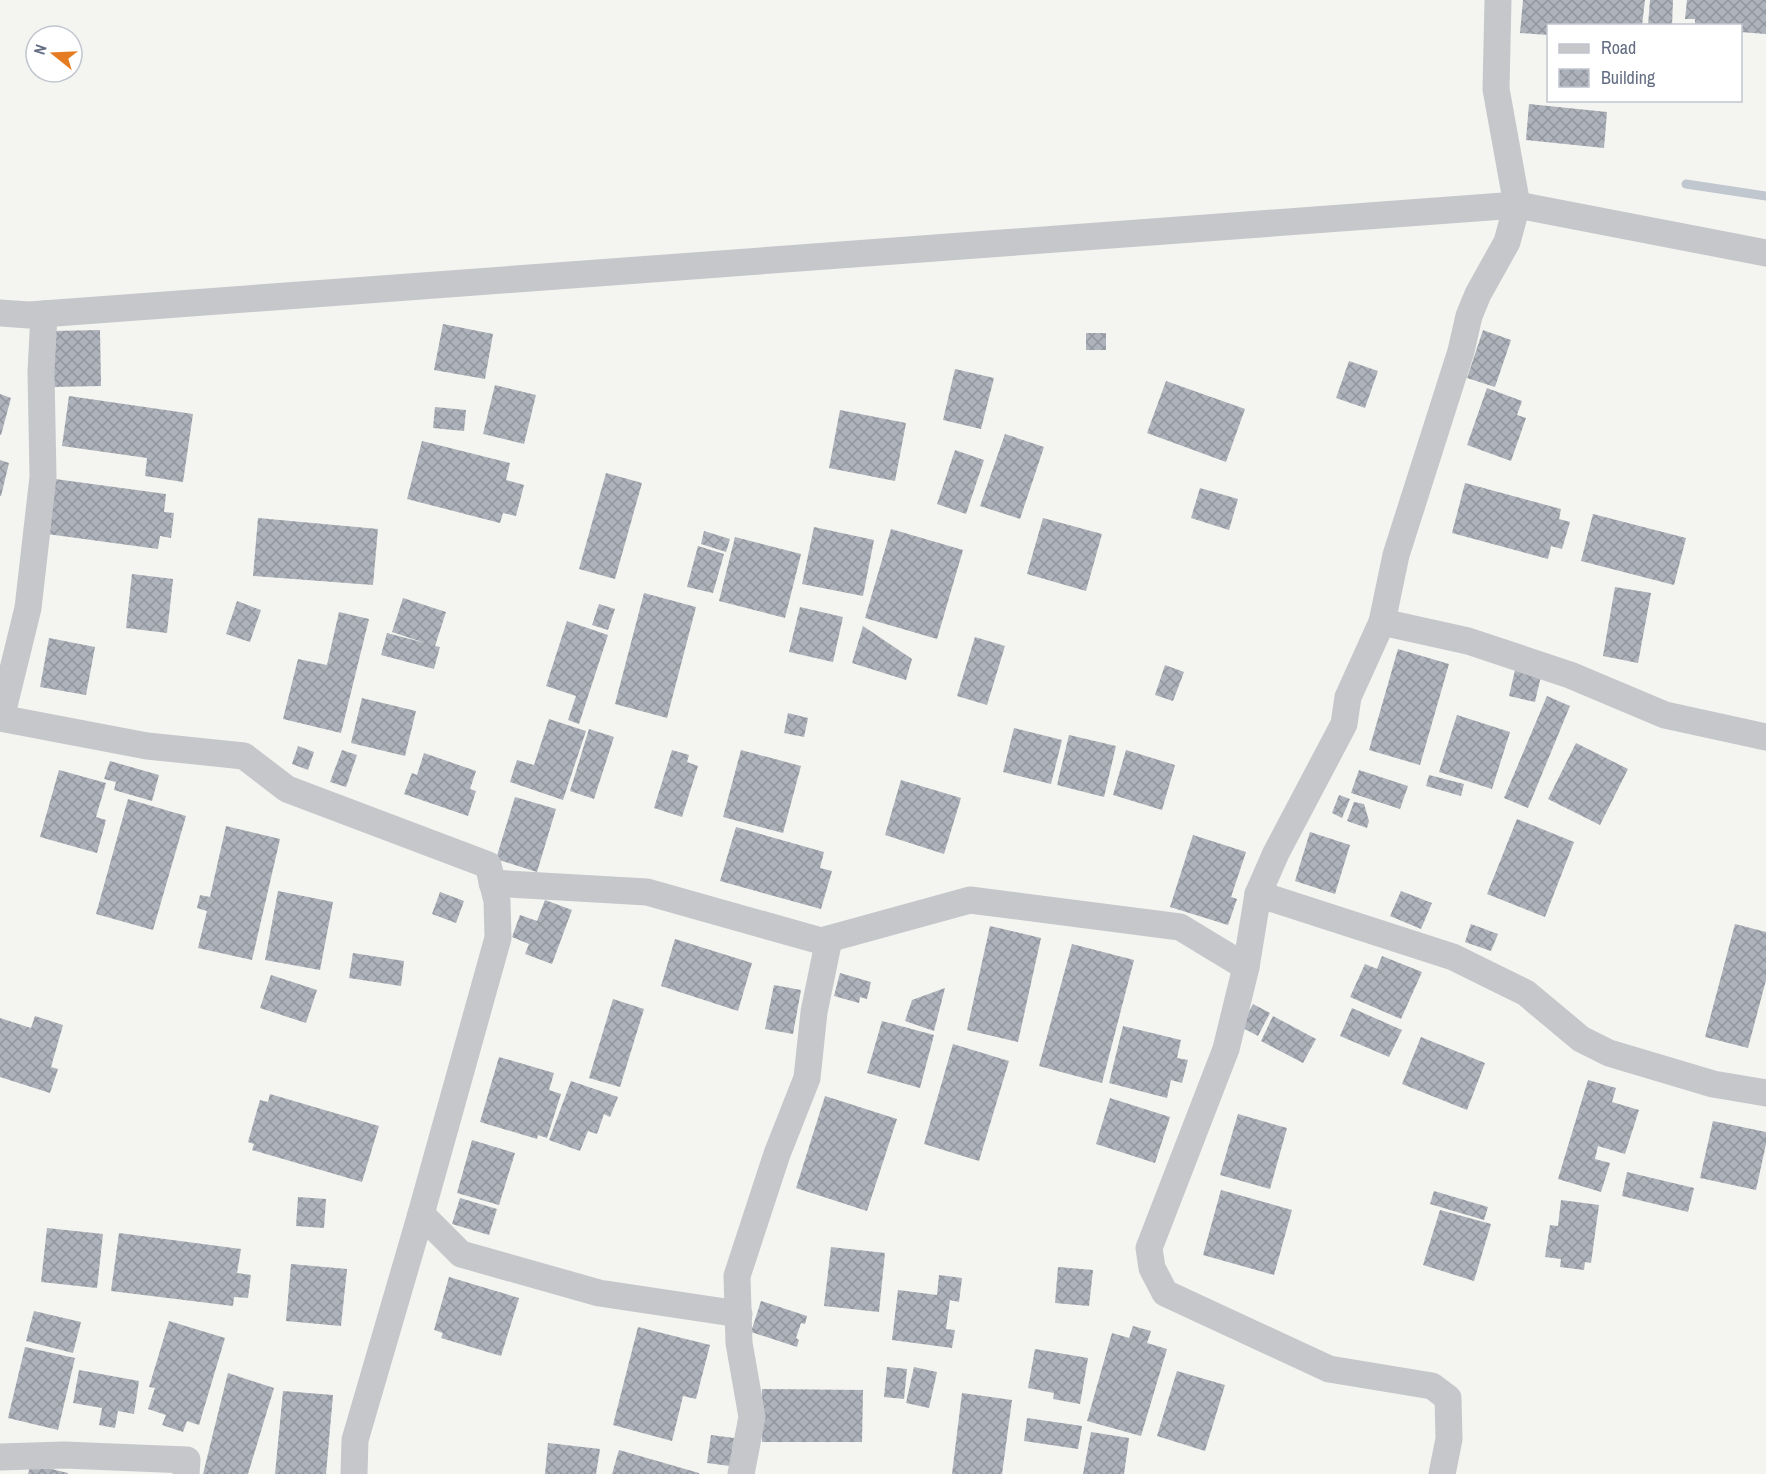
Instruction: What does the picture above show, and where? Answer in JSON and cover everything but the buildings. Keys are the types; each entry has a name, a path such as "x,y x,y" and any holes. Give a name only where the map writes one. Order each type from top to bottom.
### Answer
{"street":[{"path":"1442,1474 1449,1439 1448,1398 1432,1386 1329,1369 1165,1293 1152,1268 1149,1248 1226,1050 1245,967 1258,894 1276,853 1344,724 1348,697 1382,622 1396,555 1461,351 1469,316 1478,294 1507,242 1517,205 1496,90 1498,0"},
{"path":"0,313 44,314 1517,205 1766,253"},
{"path":"44,314 41,372 43,477 28,609 0,718 147,746 244,756 287,789 488,865 497,901 498,939 355,1440 354,1474"},
{"path":"1382,622 1468,641 1559,671 1665,715 1766,737"},
{"path":"492,883 647,891 821,941 970,900 1180,927 1245,967"},
{"path":"1258,894 1453,957 1526,993 1581,1039 1609,1053 1713,1084 1766,1093"},
{"path":"741,1474 752,1417 739,1343 737,1276 777,1154 807,1078 814,1012 830,939"},
{"path":"421,1214 461,1254 599,1293 739,1314"},
{"path":"0,1457 64,1455 187,1460 186,1474"}],"waterway":[{"path":"1686,184 1766,196"}]}
